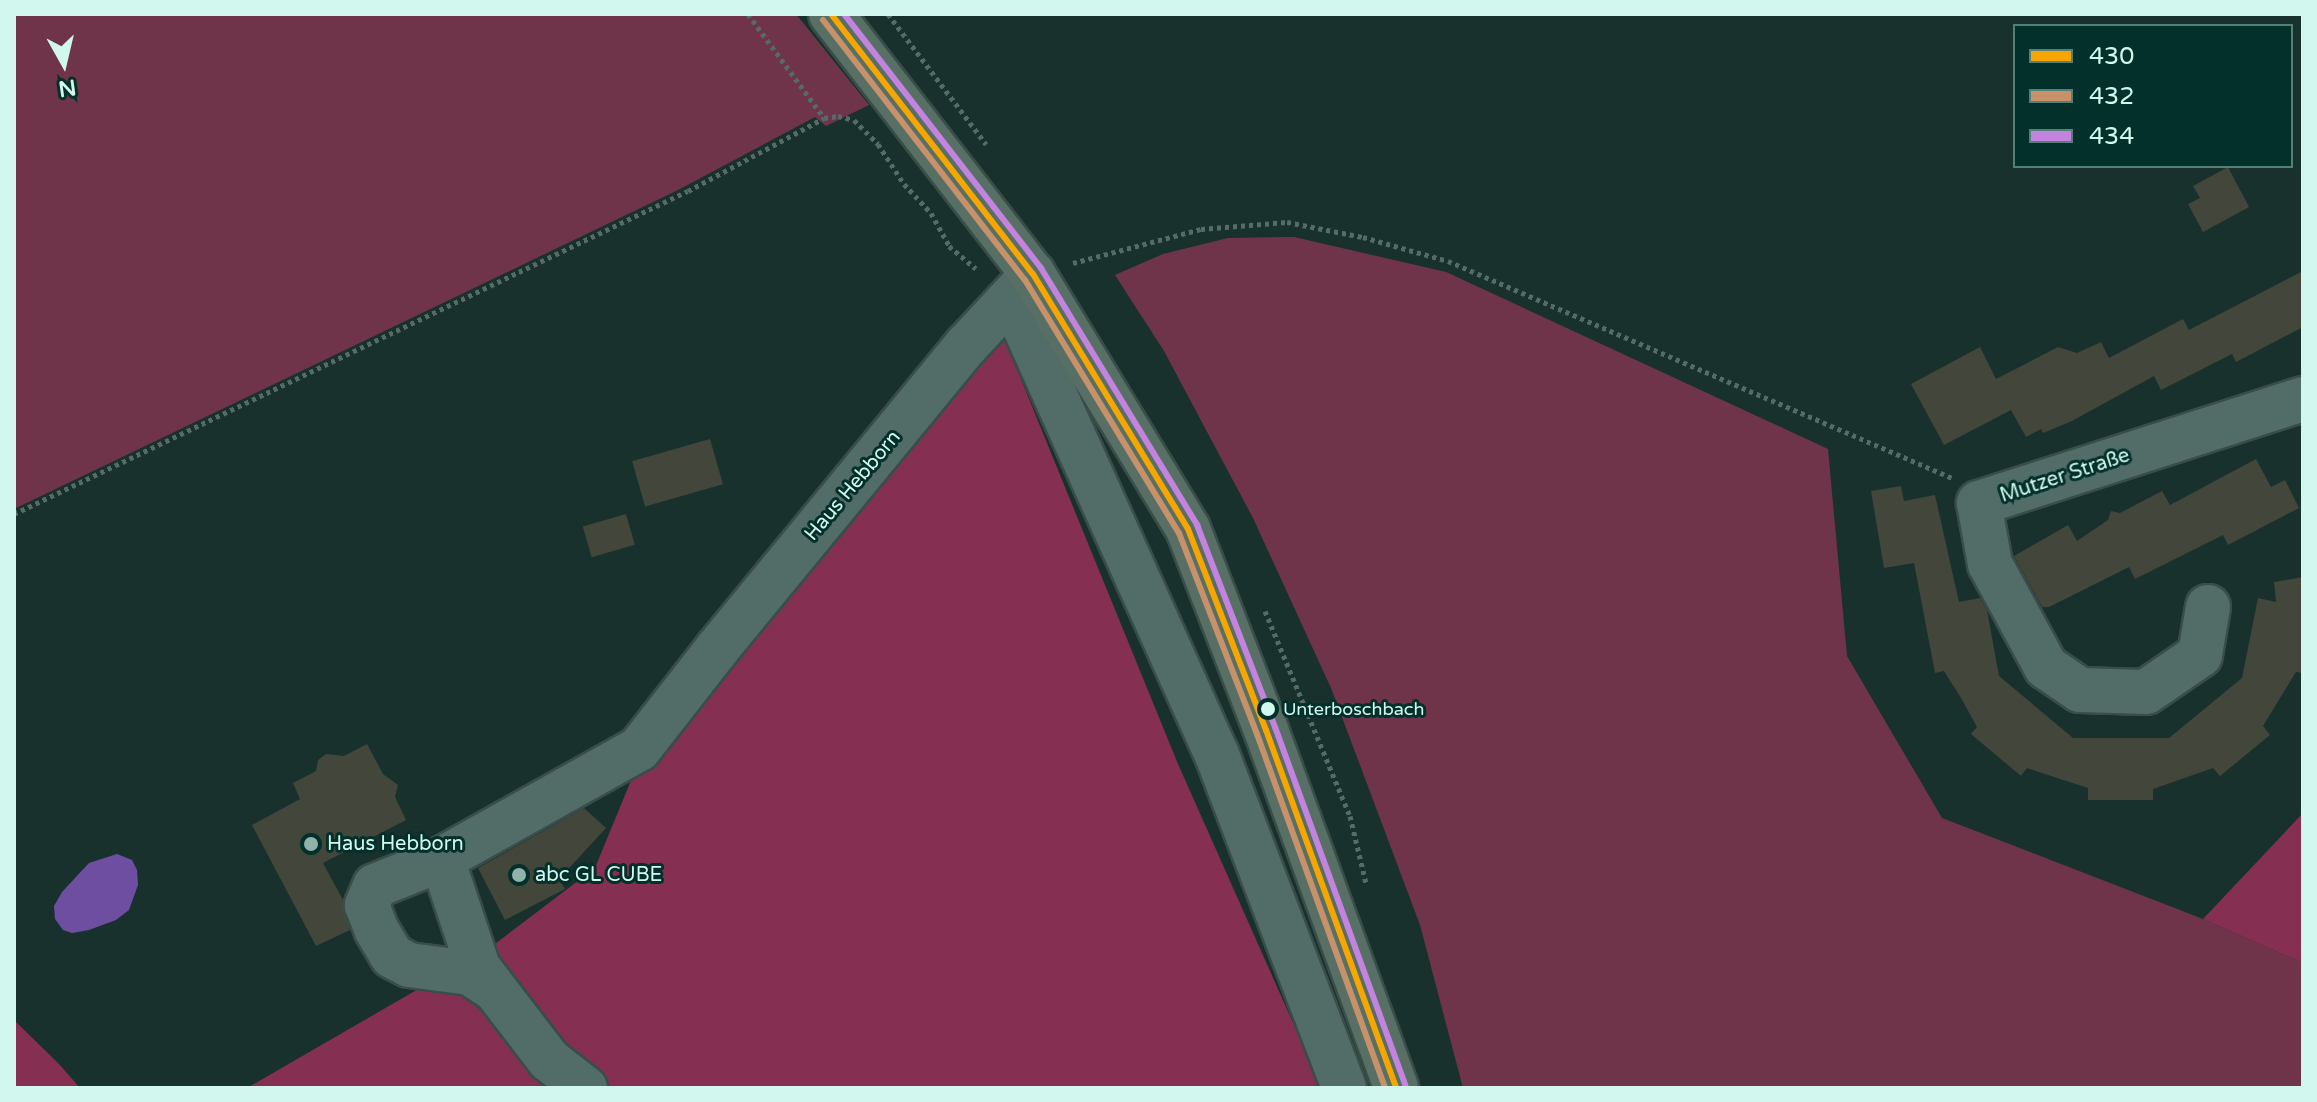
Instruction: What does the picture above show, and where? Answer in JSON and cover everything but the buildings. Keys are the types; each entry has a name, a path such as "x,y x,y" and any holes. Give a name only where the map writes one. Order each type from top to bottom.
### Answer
{"main road":[{"path":"831,14 1188,529 1266,730 1396,1088"}],"street":[{"name":"Haus Hebborn","path":"492,988 470,973 409,965 392,956 376,929 367,905 375,886 442,859 639,749 717,649 967,345 1020,288"},
{"path":"1020,288 1025,328 1217,755 1344,1088"},
{"name":"Mutzer Straße","path":"2208,607 2200,655 2146,692 2080,690 2046,667 1997,577 1990,564 1979,503 2303,399"},
{"name":"Haus Hebborn","path":"442,859 478,967 549,1060 585,1088"}],"path":[{"path":"748,14 824,118"},
{"path":"14,514 688,191 824,118 838,116 854,120 878,144 904,184 931,213 949,246 1020,288 1201,229 1287,222 1363,237 1448,261 1951,476 1979,503"}],"shaded area":[{"path":"14,14 796,14 869,105 826,126 815,117 678,190 14,509"},
{"path":"1294,237 1446,272 1828,449 1847,656 1942,818 2203,919 2303,963 2303,1088 1463,1088 1420,925 1331,688 1253,518 1164,351 1115,275 1163,254 1228,238"},
{"path":"996,328 1007,345 1178,764 1322,1088 247,1088 491,947 595,868 630,783"},
{"path":"2303,813 2303,963 2203,919"},
{"path":"117,854 132,860 137,870 138,885 129,910 116,920 89,930 72,933 63,930 55,919 54,906 62,892 89,863"},
{"path":"14,1020 59,1064 80,1088 14,1088"}],"transit line":[{"name":"430","path":"831,14 1033,274 1188,529 1266,730 1396,1088"},
{"name":"434","path":"844,14 1041,268 1197,525 1275,727 1405,1085"},
{"name":"432","path":"823,20 1025,280 1179,533 1257,734 1385,1088"}],"place":[{"name":"Unterboschbach","path":"1268,709"},
{"name":"Haus Hebborn","path":"311,844"},
{"name":"abc GL CUBE","path":"519,875"}]}
